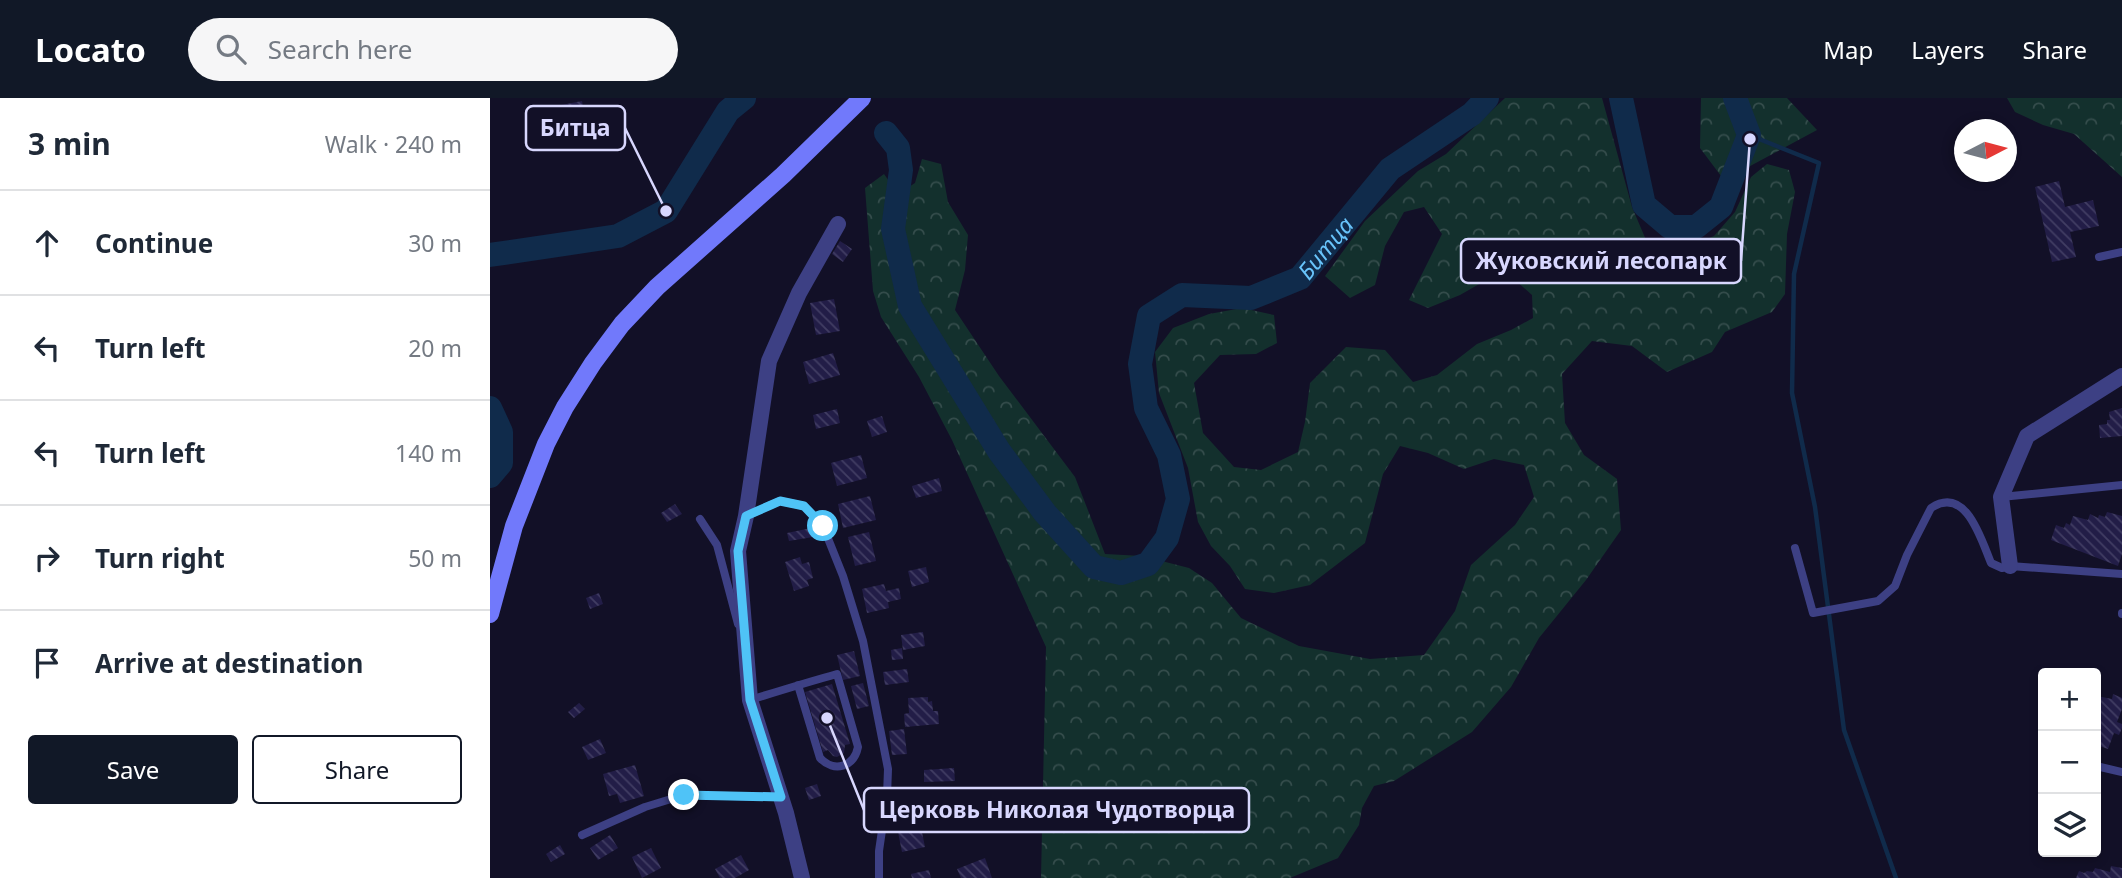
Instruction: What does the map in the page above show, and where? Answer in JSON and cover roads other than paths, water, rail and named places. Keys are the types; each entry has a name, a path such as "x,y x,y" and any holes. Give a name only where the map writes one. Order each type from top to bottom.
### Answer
{"street":[{"path":"490,614 514,526 546,444 565,407 593,363 622,324 657,287 783,175 862,98"},
{"path":"802,878 781,797 750,700 738,551 746,516 769,360 799,293 838,224"},
{"path":"2010,566 2001,497 2026,436 2122,376"}],"lane":[{"path":"2099,257 2122,252"},
{"path":"2001,497 2122,485"},
{"path":"746,516 780,501 804,506 823,526 843,576 863,641 887,769 879,878"},
{"path":"1795,548 1813,614 1878,601 1895,586 1931,508 1938,503 1958,504 1967,512 1991,564 2003,568 2010,566 2122,574"},
{"path":"700,519 717,545 745,649"},
{"path":"750,700 798,685 837,674 858,747 849,764 837,767 820,758 798,685"},
{"path":"2101,767 2122,772"},
{"path":"582,835 645,807 684,795 781,797"}],"waterway":[{"name":"Битца","path":"490,255 618,236 666,211 728,111 744,98"},
{"name":"Битца","path":"886,133 898,148 901,170 893,229 910,306 999,451 1045,513 1094,567 1121,573 1148,564 1167,538 1178,499 1169,455 1146,408 1140,364 1149,316 1182,295 1251,298 1300,278 1390,169 1472,114 1487,98"},
{"name":"Битца","path":"1621,98 1644,205 1670,227 1696,227 1721,207 1749,135 1735,98"},
{"path":"1749,135 1819,163 1794,274 1792,393 1815,507 1844,730 1896,878"},
{"name":"Битца","path":"490,408 501,432 501,463 490,476"}],"place":[{"name":"Жуковский лесопарк","path":"1750,139"},
{"name":"Битца","path":"666,211"},
{"name":"Церковь Николая Чудотворца","path":"827,718"}]}
